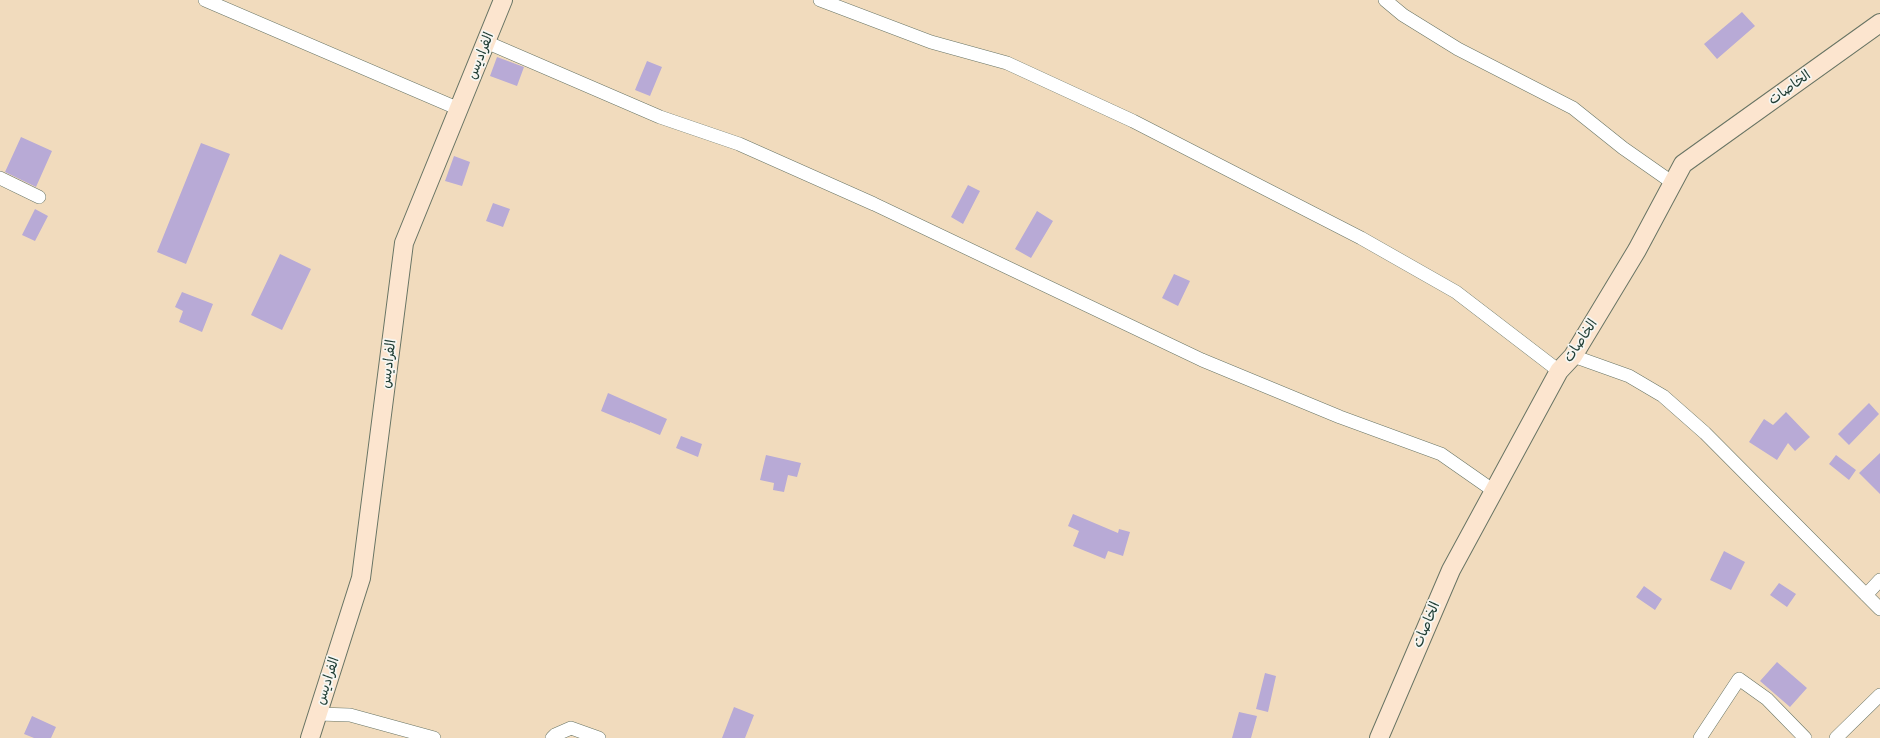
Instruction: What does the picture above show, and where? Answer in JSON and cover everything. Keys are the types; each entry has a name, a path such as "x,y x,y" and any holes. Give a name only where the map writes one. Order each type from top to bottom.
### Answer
{"street":[{"path":"205,0 459,109"},
{"name":"الفراديس","path":"310,738 361,578 404,243 503,0"},
{"path":"820,0 931,42 1007,63 1133,121 1361,238 1456,292 1560,371"},
{"path":"1385,0 1403,15 1458,50 1573,108 1623,148 1673,183"},
{"name":"الخاصات","path":"1378,738 1451,570 1560,371 1573,356 1637,250 1683,164 1880,23"},
{"path":"486,42 660,117 738,144 874,204 1202,360 1340,417 1440,454 1494,491"},
{"path":"0,178 39,197"},
{"path":"1573,356 1628,376 1663,396 1706,433 1880,609"},
{"path":"1866,595 1880,580"},
{"path":"1700,738 1738,679 1767,699 1805,738"},
{"path":"1836,738 1880,695"},
{"path":"318,714 350,715 434,738"},
{"path":"552,738 554,735 571,728 599,738"}],"building":[{"path":"1742,12 1755,26 1717,59 1704,44"},
{"path":"497,57 524,67 517,86 490,76"},
{"path":"647,61 662,67 650,96 635,90"},
{"path":"21,137 52,151 36,187 5,172"},
{"path":"201,143 230,154 186,264 157,252"},
{"path":"454,156 470,162 462,186 445,181"},
{"path":"968,185 980,191 963,224 951,217"},
{"path":"493,203 510,209 503,227 486,221"},
{"path":"35,209 48,216 35,241 22,235"},
{"path":"1037,211 1053,221 1031,258 1015,249"},
{"path":"280,254 311,269 282,330 251,315"},
{"path":"1174,274 1190,281 1178,306 1162,298"},
{"path":"182,292 213,304 202,332 179,322 183,311 175,307"},
{"path":"608,393 667,419 660,435 601,411"},
{"path":"1869,403 1879,414 1849,445 1838,434"},
{"path":"1786,412 1810,437 1795,451 1788,443 1777,460 1749,442 1764,419 1773,425"},
{"path":"681,436 702,444 698,457 676,448"},
{"path":"1880,453 1880,494 1859,473"},
{"path":"766,455 801,463 797,477 788,475 784,492 773,490 774,483 760,480"},
{"path":"1836,455 1856,470 1849,480 1829,464"},
{"path":"1073,514 1118,533 1119,529 1130,532 1123,556 1108,551 1105,559 1073,546 1079,531 1068,526"},
{"path":"1724,551 1745,562 1731,590 1710,580"},
{"path":"1779,583 1796,594 1787,607 1770,595"},
{"path":"1644,586 1662,599 1655,610 1636,597"},
{"path":"1777,662 1807,688 1790,707 1760,681"},
{"path":"1265,673 1276,676 1268,712 1256,709"},
{"path":"734,707 754,715 745,738 722,738"},
{"path":"1239,712 1257,716 1251,738 1232,738"},
{"path":"32,716 56,727 51,738 34,738 24,734"}]}
